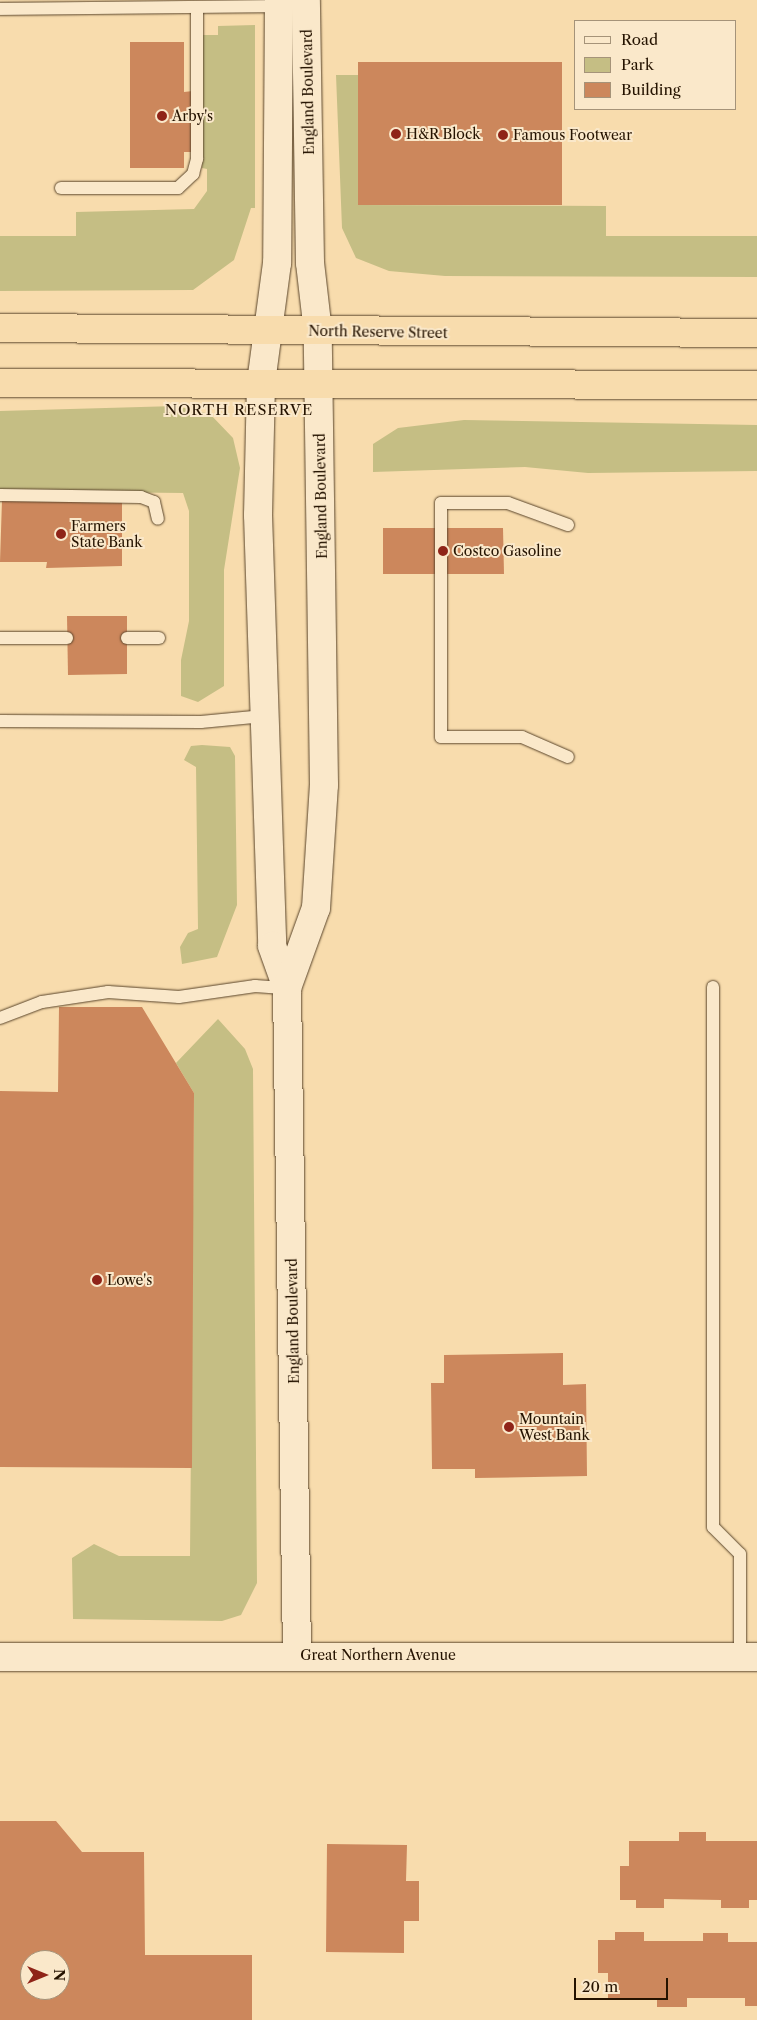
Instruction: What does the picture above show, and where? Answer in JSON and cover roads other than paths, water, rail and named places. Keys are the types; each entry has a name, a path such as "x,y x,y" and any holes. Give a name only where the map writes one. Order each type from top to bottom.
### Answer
{"highway":[{"name":"North Reserve Street","path":"0,328 318,332 757,333"},
{"path":"0,383 745,385 750,402 757,402"}],"street":[{"name":"England Boulevard","path":"287,988 316,908 324,785 318,332 310,263 306,0"},
{"name":"England Boulevard","path":"279,3 277,263 262,383 258,515 272,946 287,988 297,1655"},
{"name":"Great Northern Avenue","path":"0,1657 297,1655 749,1657"}],"lane":[{"path":"0,9 197,7 279,3"},
{"path":"61,188 178,188 193,174 197,159 197,7"},
{"path":"0,495 142,497 154,502 158,519"},
{"path":"568,525 508,503 441,503 441,737 522,737 568,757"},
{"path":"0,638 67,638"},
{"path":"127,638 159,638"},
{"path":"0,721 218,721 264,716"},
{"path":"0,1018 42,1002 108,992 179,997 255,986 287,988"},
{"path":"713,987 713,1527 740,1554 749,1657"}],"place":[{"name":"Arby's","path":"162,116"},
{"name":"H&R Block","path":"396,134"},
{"name":"Famous Footwear","path":"503,135"},
{"name":"Farmers State Bank","path":"61,534"},
{"name":"Costco Gasoline","path":"443,551"},
{"name":"Lowe's","path":"97,1280"},
{"name":"Mountain West Bank","path":"509,1427"}],"district":[{"name":"NORTH RESERVE","path":"239,410"}]}
